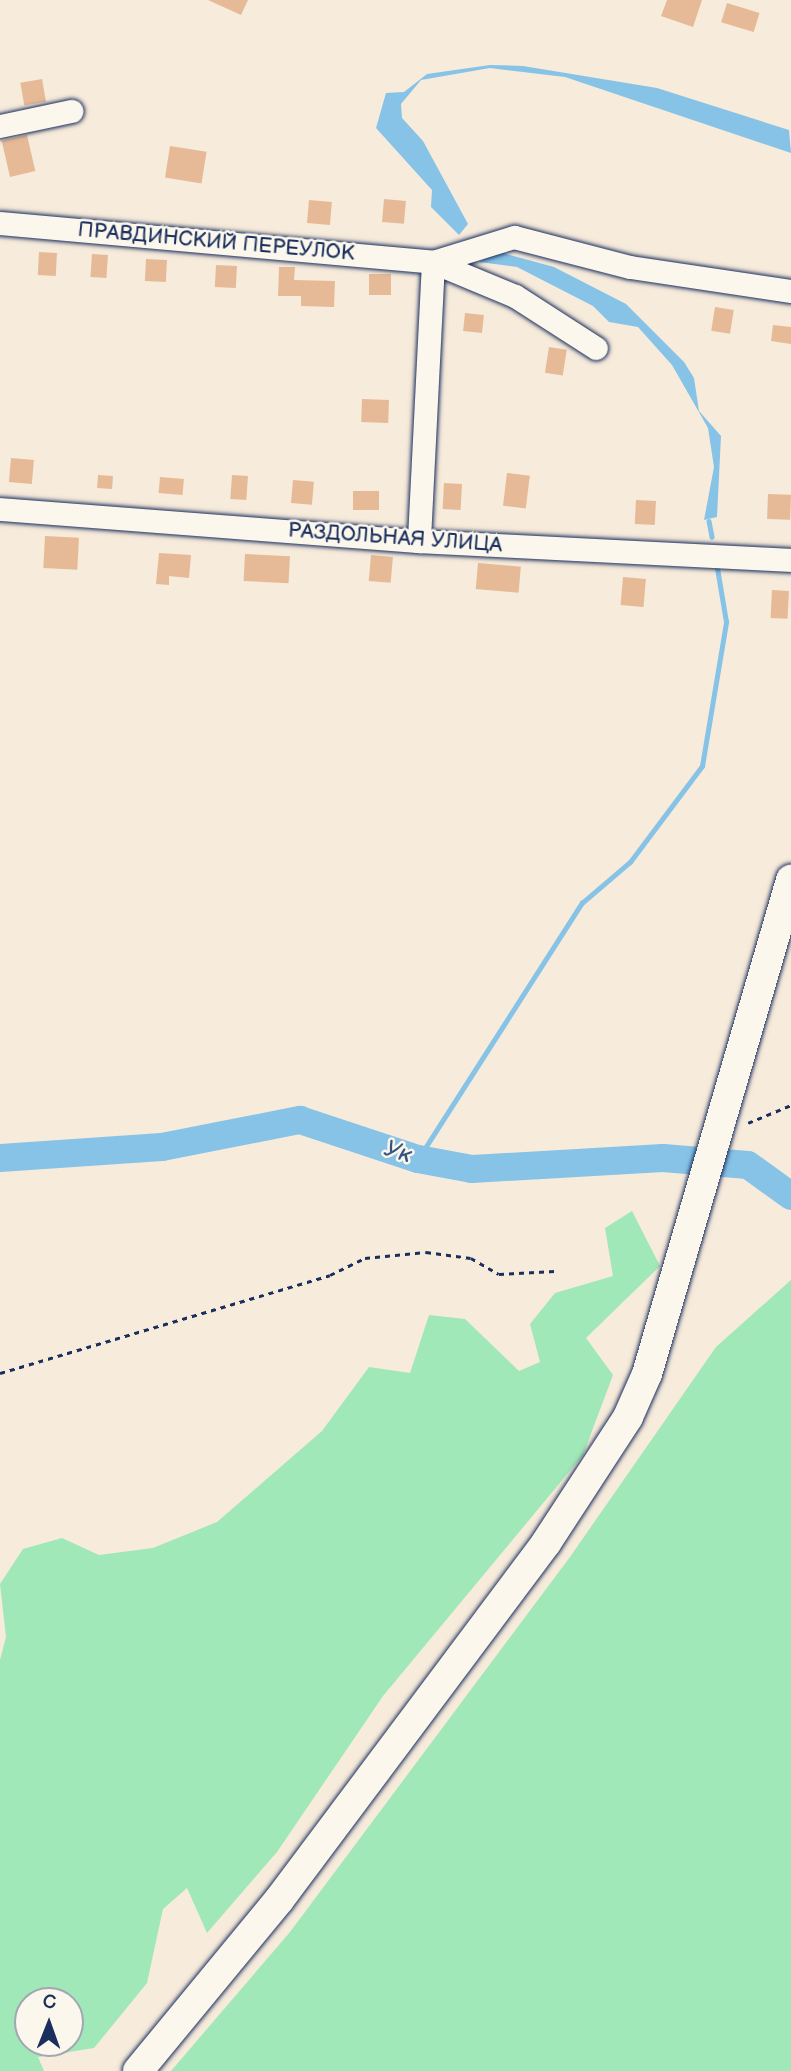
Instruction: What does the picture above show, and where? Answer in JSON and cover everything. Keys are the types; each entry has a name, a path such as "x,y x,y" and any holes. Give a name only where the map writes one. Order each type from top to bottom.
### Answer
{"main road":[{"path":"138,2071 279,1900 603,1461 647,1374 791,880"}],"street":[{"path":"0,126 71,111"},
{"name":"ПРАВДИНСКИЙ ПЕРЕУЛОК","path":"0,223 433,262 514,237 630,267 791,291"},
{"path":"419,541 433,262 515,296 596,348"},
{"name":"РАЗДОЛЬНАЯ УЛИЦА","path":"0,509 419,541 791,560"}],"path":[{"path":"748,1123 790,1103"},
{"path":"0,1373 330,1275 365,1258 426,1252 471,1258 499,1274 555,1271"}],"green space":[{"path":"632,1211 660,1266 586,1338 613,1375 583,1455 383,1696 277,1852 207,1933 187,1888 163,1909 147,1983 94,2048 84,2050 84,1987 14,1987 14,2057 38,2057 44,2071 0,2071 0,1660 6,1637 0,1584 23,1549 62,1538 99,1555 153,1548 217,1522 322,1431 369,1367 410,1373 429,1315 465,1319 519,1371 540,1362 530,1324 555,1293 613,1276 605,1228"},
{"path":"791,1280 791,2071 171,2071 290,1932 570,1557 716,1347"}],"water":[{"path":"490,65 523,66 657,88 789,130 791,153 565,77 490,68 421,80 401,104 402,118 423,141 468,224 459,235 431,207 432,190 376,128 386,93 404,92 427,74"},
{"path":"499,252 554,267 626,304 684,362 694,378 699,411 721,436 717,517 704,520 714,467 708,428 672,365 638,327 609,322 593,306 517,267 479,262"}],"building":[{"path":"208,0 248,0 241,15"},
{"path":"667,0 702,0 693,27 661,16"},
{"path":"727,3 760,13 754,32 721,22"},
{"path":"42,79 46,102 24,105 20,83"},
{"path":"27,135 35,171 10,177 2,141"},
{"path":"170,146 207,152 202,183 165,178"},
{"path":"384,199 406,201 404,224 382,222"},
{"path":"309,200 332,202 330,225 307,223"},
{"path":"39,252 57,253 56,276 38,275"},
{"path":"92,254 108,255 106,278 90,277"},
{"path":"146,259 167,260 166,282 145,281"},
{"path":"216,265 237,266 236,288 215,287"},
{"path":"279,267 295,267 294,280 335,281 334,307 301,306 301,296 278,296"},
{"path":"369,274 391,274 391,295 369,295"},
{"path":"715,307 734,310 730,334 711,331"},
{"path":"465,313 484,315 482,333 463,331"},
{"path":"773,325 791,327 791,344 771,341"},
{"path":"549,347 567,350 563,375 545,373"},
{"path":"362,399 389,400 388,423 361,422"},
{"path":"11,458 34,460 32,484 9,482"},
{"path":"507,473 530,476 526,509 503,506"},
{"path":"98,475 113,476 112,489 97,488"},
{"path":"232,475 248,476 246,500 230,499"},
{"path":"160,477 184,479 183,495 159,493"},
{"path":"293,480 314,482 312,505 291,503"},
{"path":"444,483 462,484 461,510 443,509"},
{"path":"353,491 379,491 379,510 353,510"},
{"path":"768,494 791,495 790,520 767,519"},
{"path":"636,500 656,501 655,525 635,524"},
{"path":"45,536 79,538 77,570 43,568"},
{"path":"159,553 191,555 189,578 169,576 169,585 156,584"},
{"path":"245,554 290,556 289,583 244,581"},
{"path":"371,555 393,557 391,583 369,581"},
{"path":"478,563 521,567 519,593 476,589"},
{"path":"623,577 646,579 643,607 621,605"},
{"path":"772,590 789,591 788,619 771,618"}],"waterway":[{"path":"709,521 712,537"},
{"path":"418,1159 582,903 630,862 702,766 726,622 717,568"},
{"name":"Ук","path":"0,1158 162,1147 300,1120 418,1159 472,1169 663,1158 748,1165 791,1196"}]}
